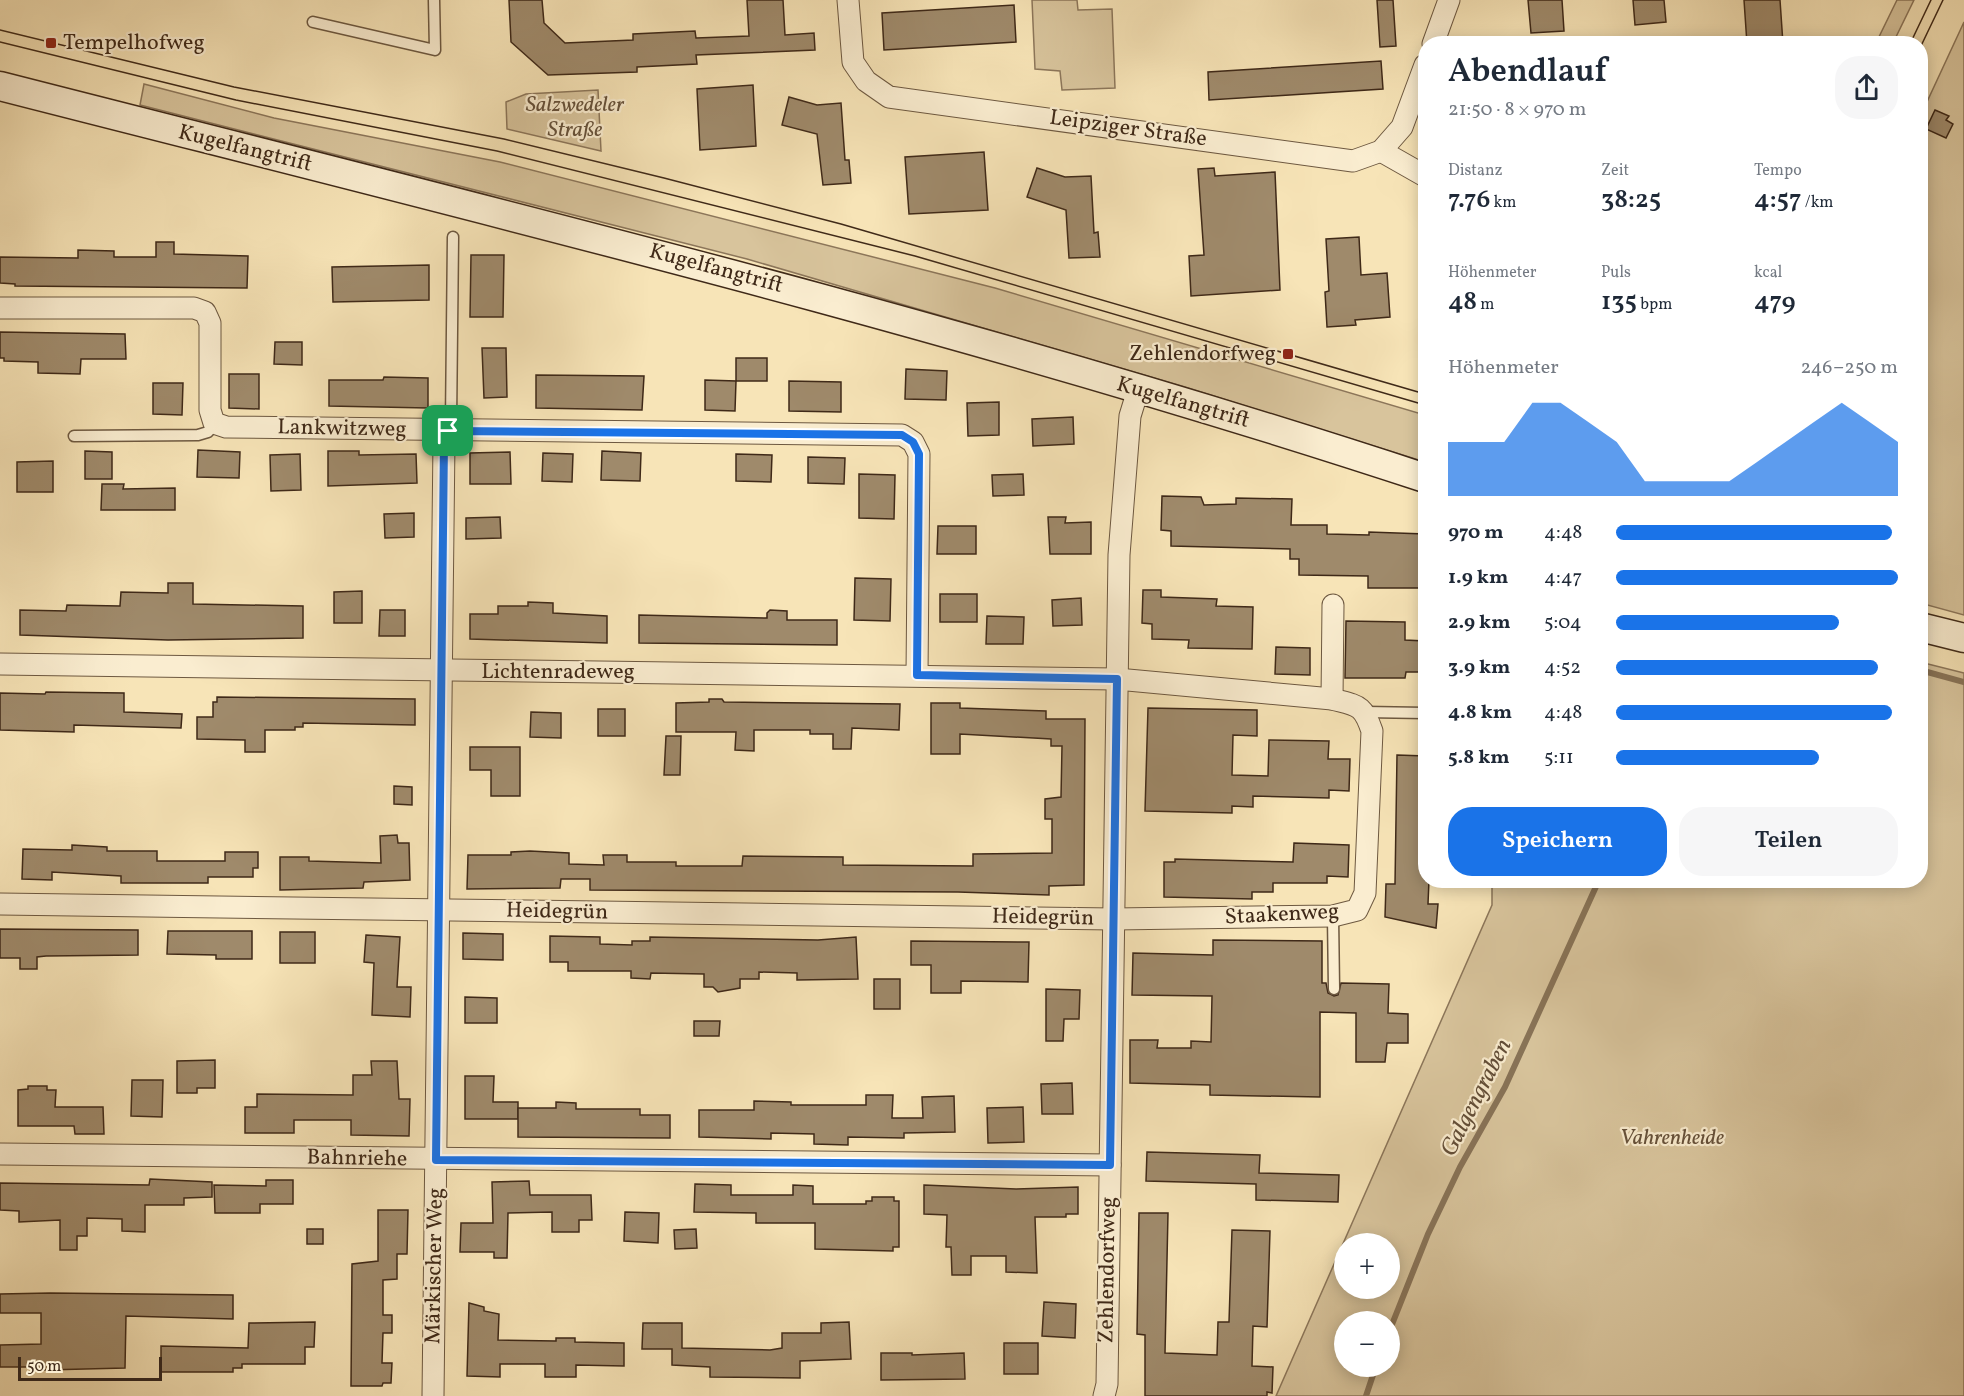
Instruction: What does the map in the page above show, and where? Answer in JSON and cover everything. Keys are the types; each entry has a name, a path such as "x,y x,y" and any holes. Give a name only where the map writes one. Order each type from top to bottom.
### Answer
{"street":[{"name":"Leipziger Straße","path":"848,0 853,62 866,81 889,97 1353,160 1382,151"},
{"path":"1436,36 1449,0"},
{"path":"1418,84 1402,127 1382,151 1418,172"},
{"name":"Kugelfangtrift","path":"0,86 662,254 1138,390 1324,445 1418,476"},
{"path":"0,308 194,308 205,312 210,324 210,410 216,423"},
{"name":"Zehlendorfweg","path":"1104,1396 1107,1384 1121,532 1130,416 1138,390"},
{"name":"Lankwitzweg","path":"216,423 226,427 450,427 902,435 913,442 919,454 917,675"},
{"name":"Märkischer Weg","path":"433,1396 444,441 450,427"},
{"path":"1332,699 1333,605"},
{"path":"1928,629 1964,638"},
{"name":"Lichtenradeweg","path":"0,664 442,672 917,675 1117,679"},
{"path":"1117,679 1332,699 1353,704 1365,712"},
{"name":"Staakenweg","path":"1114,919 1334,916 1357,910 1365,893 1372,731 1365,712"},
{"name":"Heidegrün","path":"0,904 1114,919"},
{"name":"Bahnriehe","path":"0,1154 1110,1165"}],"lane":[{"path":"313,22 435,50 434,0"},
{"name":"Märkischer Weg","path":"450,427 453,237"},
{"path":"74,436 198,435 207,432 216,423"},
{"path":"1365,712 1418,713"},
{"path":"1334,916 1334,989"}],"green space":[{"path":"1032,0 1077,0 1078,10 1112,9 1115,88 1062,90 1060,71 1035,69"},
{"path":"1897,0 1914,0 1896,36 1879,36"},
{"path":"1964,22 1964,615 1928,605 1928,100"},
{"path":"144,84 274,118 500,162 995,288 1418,413 1418,460 1185,387 747,259 140,105"},
{"name":"Salzwedeler Straße","path":"598,90 601,151 507,129 506,102 526,94"},
{"name":"Vahrenheide","path":"1928,664 1964,673 1964,1396 1276,1396 1334,1264 1334,1299 1400,1299 1400,1233 1348,1233 1492,905 1492,888 1928,888"}],"building":[{"path":"509,0 542,0 544,23 565,43 633,40 633,34 695,31 696,38 749,36 747,0 783,0 785,35 814,33 815,50 696,55 697,64 637,67 637,72 548,75 511,42"},
{"path":"1377,0 1393,0 1396,46 1380,47"},
{"path":"1528,0 1562,0 1564,31 1531,33"},
{"path":"1633,0 1664,0 1666,22 1635,25"},
{"path":"1744,0 1780,0 1782,36 1746,36"},
{"path":"1014,5 1016,42 884,50 882,13"},
{"path":"1381,61 1383,89 1209,100 1208,72"},
{"path":"753,85 756,146 700,150 697,89"},
{"path":"789,97 817,105 841,103 845,160 849,160 851,183 823,185 817,134 782,125"},
{"path":"1935,110 1949,116 1946,120 1953,124 1946,138 1928,130"},
{"path":"984,152 988,210 909,214 905,157"},
{"path":"1037,168 1065,177 1091,176 1094,233 1098,232 1100,257 1069,258 1066,210 1027,197"},
{"path":"1214,168 1215,176 1275,172 1280,290 1191,296 1189,256 1204,255 1198,169"},
{"path":"1359,237 1361,275 1387,273 1390,317 1355,320 1356,325 1327,327 1325,292 1329,291 1326,239"},
{"path":"156,242 174,242 174,254 248,256 247,288 15,286 15,284 0,283 0,257 78,258 78,250 114,251 114,257 156,257"},
{"path":"471,255 504,255 503,317 470,317"},
{"path":"429,265 429,300 333,302 332,267"},
{"path":"0,332 125,334 126,359 81,359 80,374 38,373 38,362 4,361 4,358 0,358"},
{"path":"275,342 302,342 302,365 274,364"},
{"path":"482,348 506,348 507,397 484,398"},
{"path":"736,358 767,358 767,381 736,381"},
{"path":"906,369 947,371 946,400 905,399"},
{"path":"229,374 259,374 259,409 229,408"},
{"path":"536,375 644,376 642,410 536,408"},
{"path":"384,377 428,378 428,408 329,406 329,380 383,380"},
{"path":"705,380 736,381 735,411 705,410"},
{"path":"789,381 841,382 841,412 789,411"},
{"path":"153,383 183,383 182,415 153,414"},
{"path":"999,402 999,435 968,436 967,403"},
{"path":"1073,417 1074,444 1033,446 1032,419"},
{"path":"198,450 240,452 239,478 197,477"},
{"path":"85,451 112,452 112,479 85,479"},
{"path":"328,451 359,451 359,455 416,454 417,483 328,486"},
{"path":"602,451 641,453 640,481 601,480"},
{"path":"510,452 511,484 470,484 470,453"},
{"path":"543,453 573,454 572,482 542,481"},
{"path":"300,454 301,490 271,491 270,455"},
{"path":"736,454 772,455 771,482 736,481"},
{"path":"808,457 845,458 844,484 808,483"},
{"path":"53,461 53,492 17,492 17,462"},
{"path":"859,474 895,475 894,519 859,518"},
{"path":"1023,474 1024,495 993,496 992,475"},
{"path":"102,484 124,484 123,489 175,488 175,510 101,510"},
{"path":"1162,496 1201,497 1204,505 1236,504 1236,498 1292,499 1291,525 1327,525 1327,534 1369,535 1369,532 1418,534 1418,588 1368,588 1368,576 1299,575 1299,559 1290,559 1290,549 1171,546 1171,531 1161,530"},
{"path":"414,513 414,537 385,538 384,514"},
{"path":"500,517 501,538 466,539 466,518"},
{"path":"1048,517 1066,517 1065,523 1091,522 1091,554 1050,554"},
{"path":"938,526 976,526 976,554 937,554"},
{"path":"855,578 891,579 890,621 854,620"},
{"path":"168,583 193,583 193,604 303,606 303,638 168,640 20,635 20,610 66,611 67,605 120,606 121,592 168,593"},
{"path":"1143,590 1161,590 1161,597 1217,599 1216,606 1253,607 1252,649 1188,648 1189,640 1152,639 1152,624 1142,623"},
{"path":"362,591 362,623 334,623 334,592"},
{"path":"940,594 977,594 977,622 940,622"},
{"path":"1081,598 1082,625 1053,626 1052,600"},
{"path":"528,602 553,603 553,613 607,616 607,643 470,639 470,614 498,614 498,606 528,606"},
{"path":"380,610 405,610 405,636 379,636"},
{"path":"770,610 787,611 787,620 837,620 837,645 639,643 639,615 767,618"},
{"path":"987,616 1024,617 1023,644 986,644"},
{"path":"1346,621 1405,622 1405,640 1418,641 1418,672 1406,672 1405,678 1345,678"},
{"path":"1276,647 1310,648 1310,675 1275,674"},
{"path":"46,692 124,693 124,712 182,714 181,728 74,725 74,732 0,730 0,693 45,694"},
{"path":"217,697 415,699 415,725 303,723 303,727 295,727 295,730 265,730 265,752 245,752 245,740 197,739 197,717 213,717 213,702 217,702"},
{"path":"709,699 722,699 724,702 900,704 899,730 852,728 851,749 833,749 833,734 810,734 810,730 754,730 754,751 735,750 736,732 676,732 676,703 709,702"},
{"path":"931,703 960,703 960,708 1046,711 1046,719 1085,719 1084,885 1049,886 1049,895 958,892 590,890 590,879 561,879 560,888 467,889 468,855 511,855 511,852 569,853 569,864 604,865 603,855 627,855 627,862 676,862 676,866 742,866 743,856 843,857 843,865 973,866 973,854 1052,853 1052,819 1045,819 1045,799 1061,797 1062,746 1051,746 1051,739 960,734 960,754 931,754"},
{"path":"1148,708 1257,710 1257,736 1233,735 1232,775 1268,776 1269,740 1329,741 1328,759 1350,759 1349,791 1329,790 1329,798 1253,796 1253,807 1232,806 1232,813 1145,811"},
{"path":"598,709 625,709 625,736 598,736"},
{"path":"531,712 561,713 561,738 530,737"},
{"path":"666,736 681,736 680,775 664,775"},
{"path":"470,747 520,747 520,796 491,796 491,770 470,770"},
{"path":"1397,755 1418,756 1418,888 1429,888 1428,904 1438,904 1436,928 1385,917 1386,884 1395,884"},
{"path":"394,786 412,787 412,805 394,804"},
{"path":"397,835 398,843 409,843 410,880 364,882 363,888 280,890 280,857 309,857 309,861 381,863 380,836"},
{"path":"1294,843 1349,845 1348,877 1327,876 1327,883 1273,883 1273,892 1252,892 1252,899 1164,897 1164,862 1175,862 1175,859 1293,862"},
{"path":"72,845 107,847 107,851 157,851 157,861 225,861 225,852 258,852 258,868 253,868 253,877 208,877 208,883 121,883 121,876 52,872 52,880 22,879 23,849 72,850"},
{"path":"0,929 138,930 138,955 37,957 37,969 20,969 20,958 0,958"},
{"path":"168,931 252,931 252,959 216,959 216,955 167,954"},
{"path":"280,932 315,932 315,963 280,963"},
{"path":"463,933 503,934 503,960 463,959"},
{"path":"366,935 400,937 397,987 411,987 410,1017 372,1015 374,963 364,962"},
{"path":"550,936 600,937 600,944 632,945 632,941 650,941 650,937 818,940 856,937 858,979 797,980 797,973 759,972 759,979 740,979 740,988 718,992 713,987 704,987 704,974 651,973 650,979 631,978 631,971 568,971 568,962 550,962"},
{"path":"1213,940 1322,941 1322,983 1326,983 1328,993 1338,995 1341,983 1389,984 1388,1013 1408,1014 1408,1043 1387,1043 1385,1062 1356,1062 1356,1013 1320,1012 1320,1097 1210,1095 1210,1085 1130,1083 1130,1040 1158,1040 1157,1048 1191,1048 1191,1041 1211,1042 1212,996 1132,995 1133,953 1213,955"},
{"path":"911,941 1029,942 1028,982 961,981 961,993 931,993 931,965 911,965"},
{"path":"874,979 900,979 900,1009 874,1009"},
{"path":"1046,989 1080,990 1079,1019 1064,1019 1063,1041 1046,1041"},
{"path":"465,997 497,998 497,1023 465,1023"},
{"path":"694,1021 720,1021 719,1036 694,1036"},
{"path":"215,1060 215,1088 197,1088 197,1093 177,1093 177,1061"},
{"path":"371,1061 397,1061 399,1099 410,1099 409,1136 351,1135 351,1120 294,1120 294,1133 245,1133 245,1107 257,1107 257,1094 353,1095 353,1075 372,1075"},
{"path":"465,1076 494,1076 493,1102 518,1102 518,1119 465,1119"},
{"path":"132,1080 163,1080 162,1117 131,1116"},
{"path":"1072,1083 1073,1114 1042,1114 1041,1084"},
{"path":"28,1086 47,1086 47,1090 56,1090 55,1107 103,1107 104,1134 75,1134 74,1126 18,1126 18,1090 28,1089"},
{"path":"866,1095 893,1095 892,1118 923,1118 922,1097 954,1096 955,1132 904,1133 904,1138 848,1137 848,1145 814,1144 814,1134 771,1133 771,1139 699,1137 699,1110 754,1110 754,1101 791,1102 791,1105 866,1105"},
{"path":"556,1102 576,1103 576,1109 640,1109 640,1115 670,1115 670,1138 518,1137 518,1108 556,1108"},
{"path":"1023,1107 1024,1142 988,1143 987,1108"},
{"path":"1147,1152 1260,1155 1259,1173 1339,1175 1338,1202 1256,1200 1256,1184 1146,1181"},
{"path":"150,1179 212,1182 212,1197 184,1198 184,1205 145,1205 145,1232 122,1231 122,1219 87,1218 87,1236 77,1236 77,1250 60,1250 60,1220 19,1222 19,1211 0,1210 0,1183 149,1185"},
{"path":"266,1180 293,1180 293,1204 260,1204 260,1213 215,1213 214,1185 266,1186"},
{"path":"529,1181 530,1195 591,1195 592,1220 579,1220 579,1232 552,1232 552,1212 508,1213 507,1258 494,1258 494,1252 460,1252 461,1223 493,1223 492,1182"},
{"path":"695,1184 731,1185 731,1195 793,1195 793,1185 813,1186 813,1204 866,1204 866,1201 872,1201 872,1197 894,1197 894,1201 899,1201 899,1247 893,1247 893,1251 815,1249 815,1223 756,1223 756,1213 694,1212"},
{"path":"924,1185 1016,1189 1078,1187 1078,1214 1066,1214 1066,1217 1035,1217 1037,1273 1006,1272 1006,1256 971,1256 971,1275 952,1275 951,1247 946,1247 947,1215 924,1214"},
{"path":"378,1210 408,1210 407,1254 397,1254 397,1279 383,1280 383,1315 392,1315 392,1333 383,1333 382,1363 392,1363 391,1383 383,1383 382,1386 351,1386 352,1264 378,1261"},
{"path":"625,1212 659,1213 658,1243 624,1241"},
{"path":"1139,1213 1168,1213 1165,1353 1217,1355 1218,1322 1229,1322 1232,1230 1270,1231 1267,1327 1253,1326 1252,1366 1273,1367 1272,1393 1267,1392 1267,1396 1145,1396 1145,1335 1137,1334"},
{"path":"307,1229 323,1229 323,1244 307,1244"},
{"path":"696,1229 697,1248 675,1249 674,1230"},
{"path":"0,1294 233,1295 233,1319 126,1316 125,1368 33,1370 33,1367 0,1367 0,1345 41,1344 41,1313 0,1313"},
{"path":"1044,1302 1076,1304 1075,1338 1042,1336"},
{"path":"469,1303 484,1307 484,1311 499,1314 498,1340 556,1341 556,1338 575,1338 575,1342 624,1343 624,1366 576,1365 576,1377 545,1377 545,1364 500,1364 500,1377 467,1376"},
{"path":"315,1322 314,1347 305,1347 305,1364 242,1364 242,1368 233,1368 233,1372 161,1372 161,1346 248,1348 249,1323"},
{"path":"849,1322 851,1359 800,1361 800,1378 710,1377 710,1367 672,1365 672,1349 642,1349 643,1323 682,1323 682,1348 770,1350 782,1348 782,1333 821,1333 821,1323"},
{"path":"1004,1343 1038,1343 1038,1374 1004,1374"},
{"path":"881,1353 912,1353 912,1355 964,1353 965,1379 881,1380"}],"waterway":[{"path":"1928,672 1964,682"},
{"name":"Galgengraben","path":"1397,1311 1428,1234 1460,1167 1505,1087 1595,888"},
{"name":"Galgengraben","path":"1366,1396 1372,1377"}],"tram line":[{"path":"1914,36 1931,0"},
{"path":"1926,36 1943,0"},
{"path":"0,30 234,87 504,139 664,178 841,224 1418,392"},
{"path":"0,42 236,100 497,151 915,256 1418,403"}],"place":[{"name":"Tempelhofweg","path":"51,43"},
{"name":"Zehlendorfweg","path":"1288,354"}],"route":[{"path":"448,431 902,435 913,442 919,454 917,675 1117,679 1110,1165 436,1160 444,441 448,431"}]}
